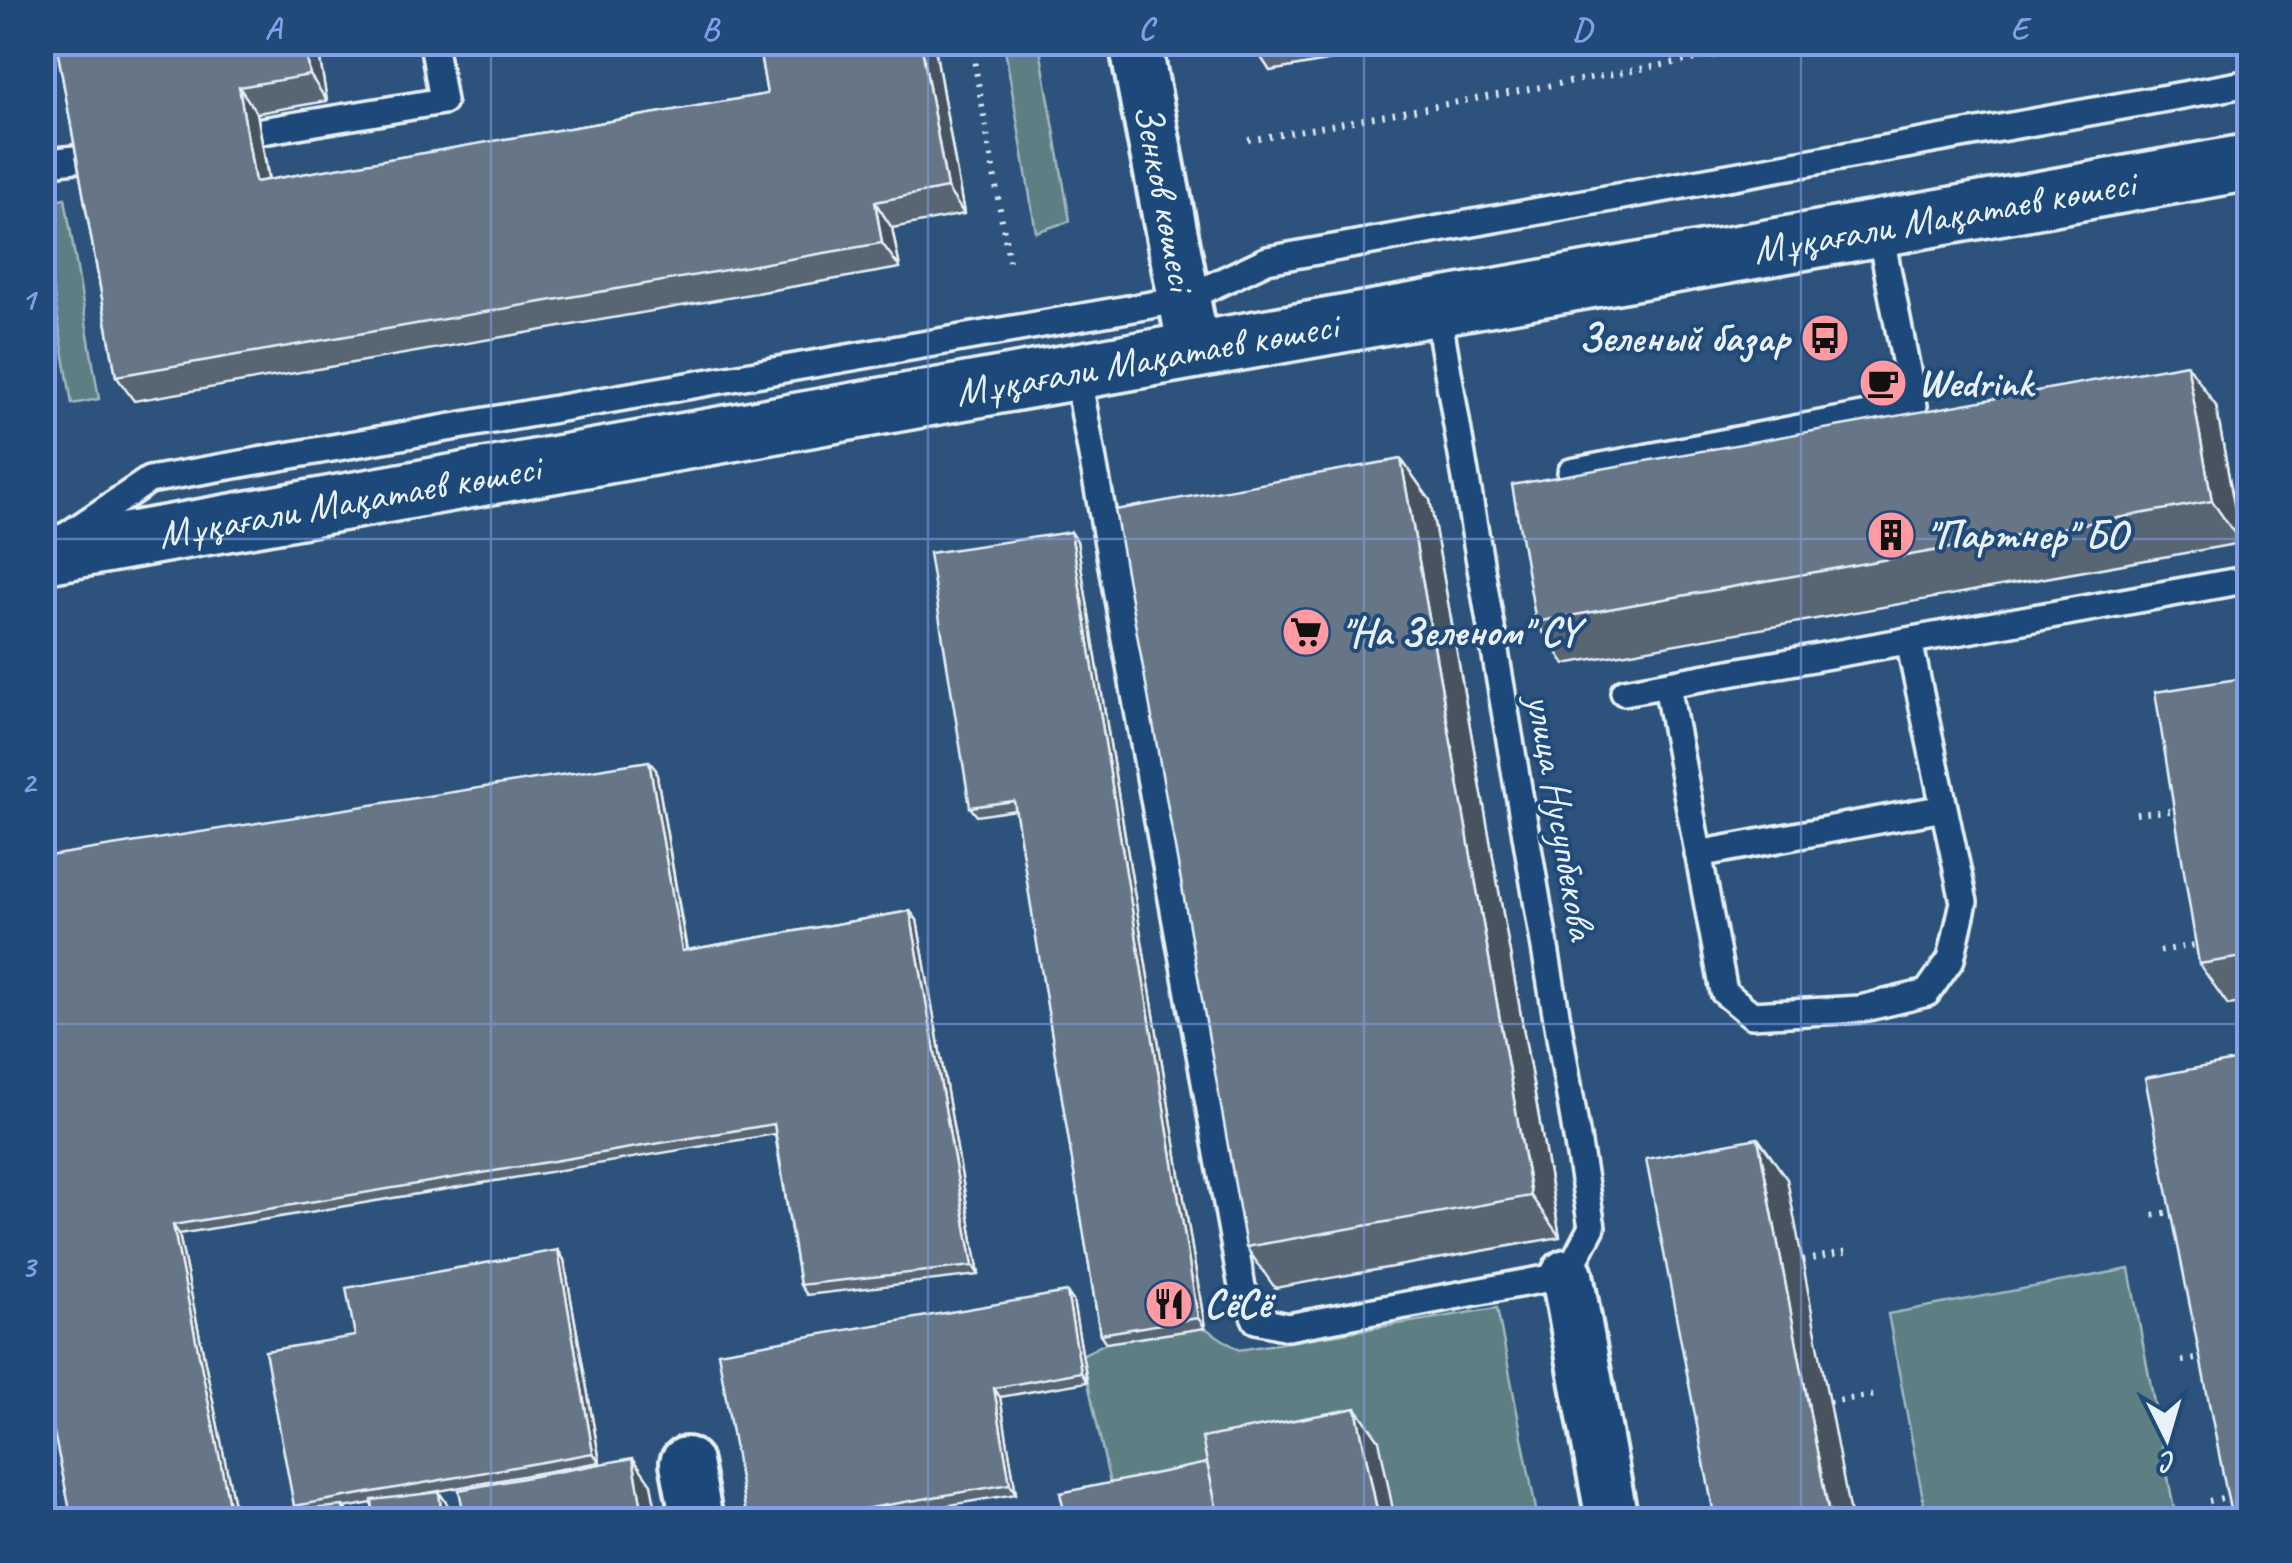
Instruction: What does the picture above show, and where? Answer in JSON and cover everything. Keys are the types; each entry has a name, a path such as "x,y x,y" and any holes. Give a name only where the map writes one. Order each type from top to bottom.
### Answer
{"main road":[{"name":"Мұқағали Мақатаев көшесі","path":"42,554 1077,372 1189,324 1437,307 2250,162"}],"street":[{"name":"Зенков көшесі","path":"1136,42 1189,324"},
{"path":"1566,1275 1612,1520"},
{"path":"686,1464 697,1520"}],"lane":[{"path":"204,141 443,101 433,42"},
{"path":"42,554 149,480 1189,324 1267,260 2250,84"},
{"path":"42,162 129,154"},
{"path":"1571,472 1914,406 1879,228"},
{"name":"улица Нусупбекова","path":"1437,307 1592,1227 1566,1275"},
{"path":"1077,372 1242,1287 1256,1320 1288,1327 1566,1275"},
{"path":"1624,692 2250,579"},
{"path":"1667,684 1724,992 1752,1014 1860,1009 1926,993 1952,959 1964,902 1909,640"},
{"path":"1698,854 1944,808"}],"path":[{"path":"972,42 1009,261"},
{"path":"1248,140 1790,42"},
{"path":"2136,814 2196,809"},
{"path":"2160,951 2217,940"},
{"path":"2153,1215 2192,1209"},
{"path":"1802,1261 1848,1251"},
{"path":"2182,1361 2221,1355"},
{"path":"1829,1402 1876,1395"},
{"path":"2209,1501 2248,1493"}],"green space":[{"path":"1004,43 1039,43 1070,221 1036,232"},
{"path":"65,198 99,399 72,404 42,224 43,202"},
{"path":"2129,1269 2176,1520 1927,1520 1888,1314"},
{"path":"1497,1308 1538,1520 1395,1520 1378,1440 1112,1493 1082,1355 1106,1343 1205,1328 1239,1350"}],"building":[{"path":"56,42 304,42 310,75 239,87 255,182 767,94 758,42 921,42 947,188 875,202 882,243 116,376"},
{"name":"\"Партнер\" БО","path":"2187,364 2212,501 1536,622 1512,485"},
{"path":"1401,459 1531,1196 1246,1247 1115,510"},
{"path":"1071,532 1198,1318 1100,1334 1014,801 970,807 929,553"},
{"path":"2250,677 2250,956 2199,964 2155,692"},
{"path":"649,761 682,951 910,911 973,1266 800,1285 774,1124 173,1225 232,1520 72,1520 42,1375 42,857"},
{"path":"2250,1058 2250,1520 2232,1520 2145,1078"},
{"path":"1758,1138 1830,1520 1715,1520 1646,1159"},
{"path":"558,1250 593,1453 294,1506 265,1351 355,1336 346,1288"},
{"path":"1067,1292 1081,1372 994,1388 1010,1484 800,1520 747,1520 718,1352"},
{"path":"1356,1408 1379,1520 1219,1520 1202,1438"},
{"path":"633,1458 644,1520 465,1520 459,1490"},
{"path":"1207,1463 1219,1520 1066,1520 1060,1493"},
{"path":"439,1492 442,1520 374,1520 372,1500"},
{"path":"343,1506 345,1520 289,1520 287,1511"}],"place":[{"name":"Зеленый базар","path":"1825,338"},
{"name":"Wedrink","path":"1883,383"},
{"name":"\"Партнер\" БО","path":"1891,535"},
{"name":"\"На Зеленом\" СҮ","path":"1306,632"},
{"name":"СёСё","path":"1169,1304"}]}
